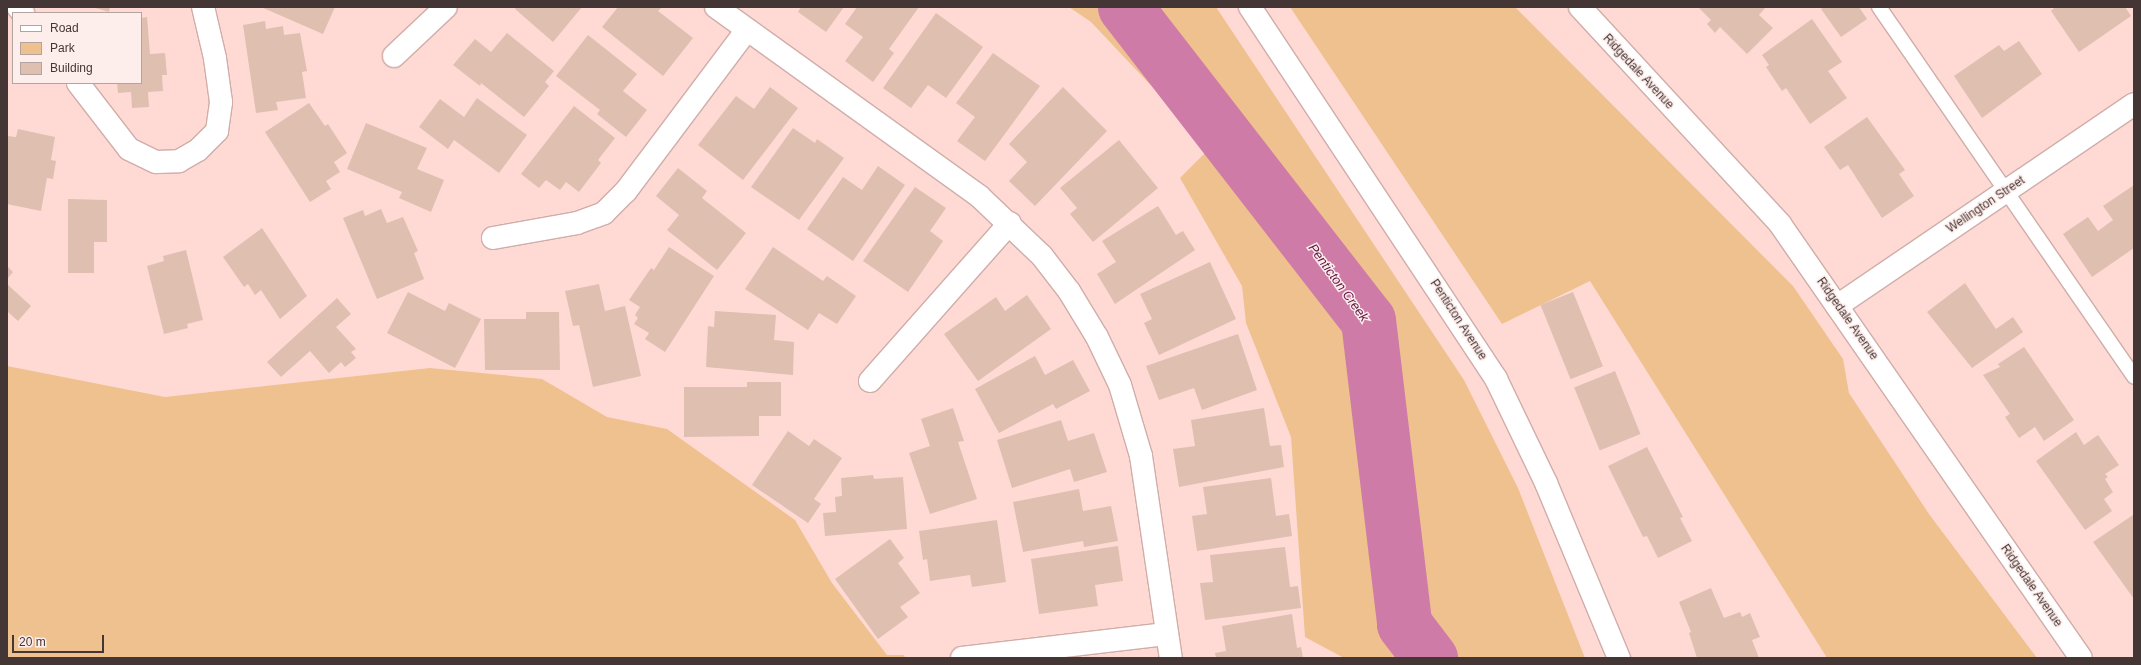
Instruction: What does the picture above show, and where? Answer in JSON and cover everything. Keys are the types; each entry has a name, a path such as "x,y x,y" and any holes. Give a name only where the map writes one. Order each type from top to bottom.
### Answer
{"street":[{"path":"79,84 129,149 156,162 179,161 198,150 217,131 221,102 215,58 203,7"},
{"path":"394,56 446,7"},
{"path":"716,7 979,196 1010,223 1042,256 1069,291 1097,337 1120,385 1140,456 1166,634 1171,658"},
{"name":"Penticton Avenue","path":"1250,7 1496,378 1546,483 1619,658"},
{"name":"Ridgedale Avenue","path":"1580,7 1780,224 2081,658"},
{"path":"493,238 577,223 604,212 626,191 747,30"},
{"name":"Wellington Street","path":"1837,306 2134,104"},
{"path":"870,380 1010,223"},
{"path":"962,658 1166,634"}],"lane":[{"path":"1879,7 2134,376"}],"green space":[{"path":"1069,7 1216,7 1464,380 1518,488 1585,658 1344,658 1305,637 1291,437 1246,323 1242,286 1180,178 1210,148 1091,22"},
{"path":"1290,7 1515,7 1793,286 1843,359 1849,393 1929,514 2037,658 1827,658 1590,281 1502,324"},
{"path":"7,366 165,397 430,368 542,379 607,417 667,429 795,520 832,583 887,655 904,655 905,658 7,658"}],"building":[{"path":"92,7 110,7 109,12"},
{"path":"261,7 335,7 323,34"},
{"path":"516,7 582,7 553,42 515,9"},
{"path":"618,7 662,7 658,11 693,38 663,76 602,27"},
{"path":"801,7 844,7 826,32 798,12"},
{"path":"857,7 919,7 889,49 894,53 873,82 845,61 863,37 845,24"},
{"path":"1698,7 1766,7 1759,15 1773,28 1747,54 1720,27 1715,33 1707,24 1711,20"},
{"path":"1824,7 1859,7 1867,19 1841,37 1821,9"},
{"path":"2055,7 2125,7 2131,16 2079,52 2051,11"},
{"path":"936,13 983,47 946,98 928,85 911,108 883,88"},
{"path":"147,17 150,54 165,53 167,75 162,75 163,91 148,92 149,107 132,108 131,92 118,93 117,84 142,84 142,18"},
{"path":"1812,19 1842,62 1828,71 1847,98 1810,124 1786,88 1782,91 1766,67 1769,65 1762,55"},
{"path":"265,21 266,29 283,26 284,35 300,33 307,71 302,72 306,98 276,102 278,110 256,113 243,25"},
{"path":"507,33 554,71 545,82 549,86 524,117 481,83 480,86 453,65 475,39 491,52"},
{"path":"588,35 637,74 623,91 647,110 626,137 597,114 600,110 556,76"},
{"path":"2019,41 2042,74 1982,118 1954,76 1999,45 2004,51"},
{"path":"993,53 1040,86 985,161 957,141 975,117 956,103"},
{"path":"770,87 798,108 743,180 698,145 736,96 754,109"},
{"path":"1063,87 1107,131 1035,206 1009,181 1027,162 1009,144"},
{"path":"477,98 527,135 499,173 454,140 448,149 419,127 440,99 464,117"},
{"path":"309,103 325,126 328,124 347,153 334,162 340,172 326,181 331,189 310,202 265,132"},
{"path":"574,106 615,138 598,160 601,163 579,192 566,182 560,190 546,180 539,188 521,174"},
{"path":"1867,117 1905,170 1899,174 1914,196 1882,218 1848,165 1840,170 1824,147"},
{"path":"366,123 427,148 417,169 444,180 431,212 399,198 402,192 347,169"},
{"path":"793,128 815,143 817,139 844,158 799,220 751,187"},
{"path":"18,129 55,137 51,160 56,161 53,179 47,178 41,211 7,204 7,136 16,137"},
{"path":"1119,140 1158,188 1093,242 1070,214 1077,208 1060,188"},
{"path":"878,166 905,185 853,261 807,229 843,177 862,190"},
{"path":"678,168 707,191 702,198 746,233 717,270 667,230 679,215 656,196"},
{"path":"2134,185 2134,248 2092,277 2063,234 2088,217 2098,231 2113,220 2103,206"},
{"path":"915,187 946,208 930,231 943,241 908,292 863,261"},
{"path":"68,199 107,200 107,242 94,242 94,273 68,273"},
{"path":"1158,206 1176,235 1183,231 1195,250 1115,304 1097,274 1116,262 1102,241"},
{"path":"381,209 387,223 403,217 418,251 414,253 424,279 377,299 343,218 363,210 365,216"},
{"path":"262,228 307,296 280,319 261,290 255,295 248,284 244,287 223,257"},
{"path":"669,247 714,276 665,352 645,339 649,333 634,324 638,318 635,315 640,307 629,300 651,268 654,270"},
{"path":"773,247 823,281 827,276 856,296 837,324 819,313 808,330 745,289"},
{"path":"186,250 203,320 187,324 188,328 164,334 147,266 164,261 163,256"},
{"path":"1210,262 1236,319 1159,355 1144,323 1152,319 1140,294"},
{"path":"7,266 13,272 7,279"},
{"path":"1965,283 1996,329 2013,317 2023,332 1972,368 1927,312"},
{"path":"7,284 31,306 18,321 7,311"},
{"path":"599,284 605,311 625,306 641,376 593,387 579,325 573,326 565,291"},
{"path":"408,292 445,311 449,303 481,319 455,368 387,333"},
{"path":"1573,292 1603,366 1571,379 1541,305"},
{"path":"1027,295 1051,329 978,381 944,334 996,297 1005,311"},
{"path":"337,298 351,314 336,327 356,349 351,352 356,358 345,367 341,362 329,373 310,351 281,377 267,362"},
{"path":"715,311 776,315 774,340 794,342 793,375 706,367 708,326 714,327"},
{"path":"526,312 559,312 560,370 485,370 484,319 526,319"},
{"path":"1238,334 1257,390 1202,410 1194,388 1159,400 1146,366"},
{"path":"2024,347 2074,420 2044,441 2035,427 2019,438 2005,417 2010,414 1983,375 2000,367 1998,364"},
{"path":"1035,356 1045,375 1073,360 1090,391 1056,409 1053,404 999,433 975,389"},
{"path":"1615,371 1640,434 1600,451 1574,387"},
{"path":"747,382 781,382 781,416 759,416 759,436 684,437 684,387 747,387"},
{"path":"953,408 964,441 958,442 977,499 930,514 909,453 930,446 921,419"},
{"path":"1264,408 1270,446 1281,445 1284,467 1179,487 1173,449 1195,446 1191,420"},
{"path":"1061,420 1068,441 1094,433 1107,472 1074,482 1070,469 1012,488 997,440"},
{"path":"788,431 809,446 814,439 842,458 814,499 821,504 808,523 752,485"},
{"path":"2076,432 2084,445 2098,435 2119,465 2105,474 2108,477 2105,479 2113,492 2104,499 2112,511 2085,530 2036,461"},
{"path":"1647,447 1683,517 1680,518 1692,541 1658,558 1647,536 1643,537 1608,466"},
{"path":"873,475 874,479 903,477 907,529 825,536 823,513 836,512 835,497 842,496 841,478"},
{"path":"1271,478 1276,516 1289,514 1292,536 1197,551 1192,516 1207,514 1203,487"},
{"path":"1079,489 1083,511 1111,506 1118,541 1084,547 1083,541 1023,552 1013,502"},
{"path":"2133,515 2134,516 2134,599 2093,542"},
{"path":"997,520 1006,582 972,587 970,575 930,581 927,559 923,560 919,531"},
{"path":"890,539 904,558 898,563 920,593 900,607 908,617 878,639 835,579"},
{"path":"1118,546 1123,581 1095,585 1098,606 1039,614 1031,559"},
{"path":"1285,547 1290,587 1298,586 1301,608 1205,620 1200,583 1213,582 1210,555"},
{"path":"1711,588 1724,618 1740,612 1742,617 1750,613 1760,637 1752,640 1759,658 1697,658 1689,633 1691,632 1679,602"},
{"path":"1292,614 1297,648 1301,647 1303,658 1216,658 1215,653 1226,651 1222,626"}],"waterway":[{"name":"Penticton Creek","path":"1125,7 1368,320 1404,624 1430,658"}]}
